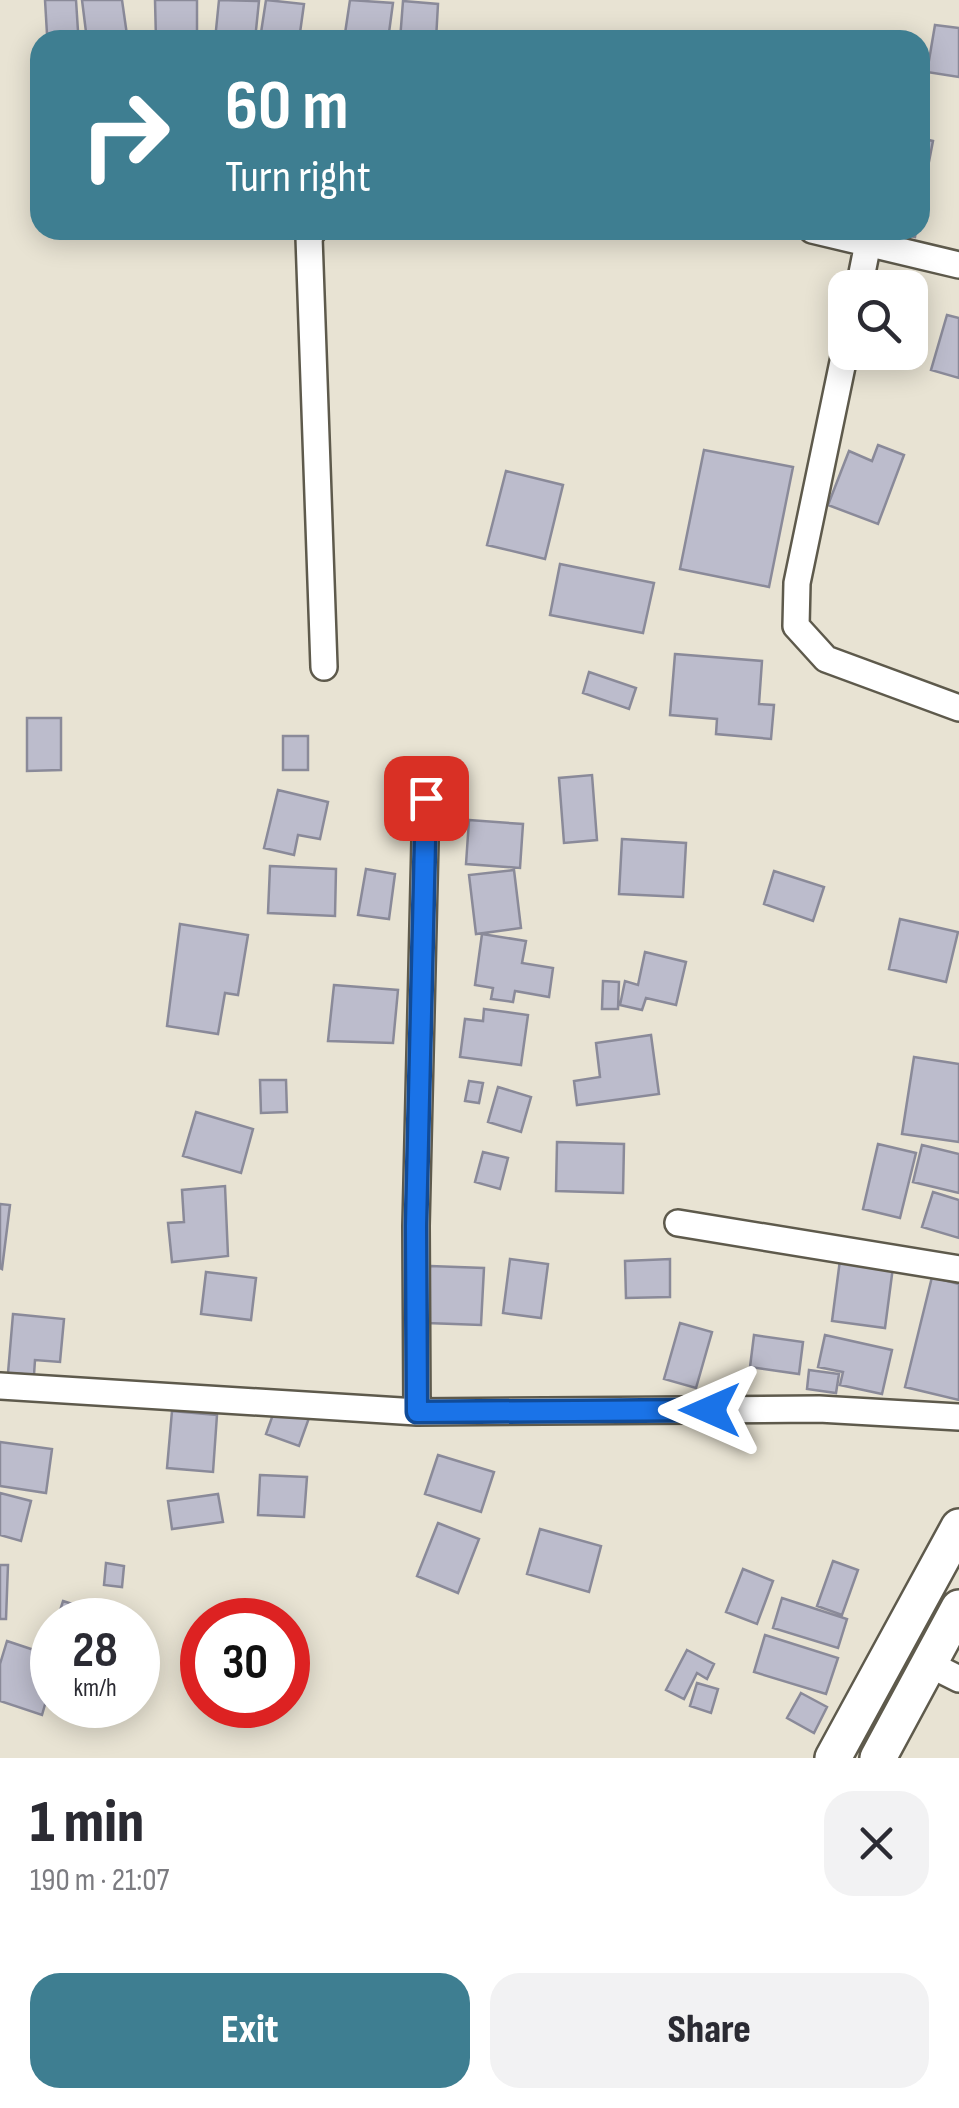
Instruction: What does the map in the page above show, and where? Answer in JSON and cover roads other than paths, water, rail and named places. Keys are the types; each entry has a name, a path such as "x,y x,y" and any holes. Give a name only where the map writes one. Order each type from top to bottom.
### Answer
{"main road":[{"path":"833,1758 946,1586 959,1527"},
{"path":"878,1758 944,1671 959,1608"}],"street":[{"path":"309,240 324,667"},
{"path":"852,240 959,265"},
{"path":"863,270 868,244"},
{"path":"841,370 797,584 796,626 826,659 959,708"},
{"path":"417,1412 416,1226 426,798"},
{"path":"678,1224 959,1269"},
{"path":"0,1386 417,1412 819,1409 959,1417"}]}
